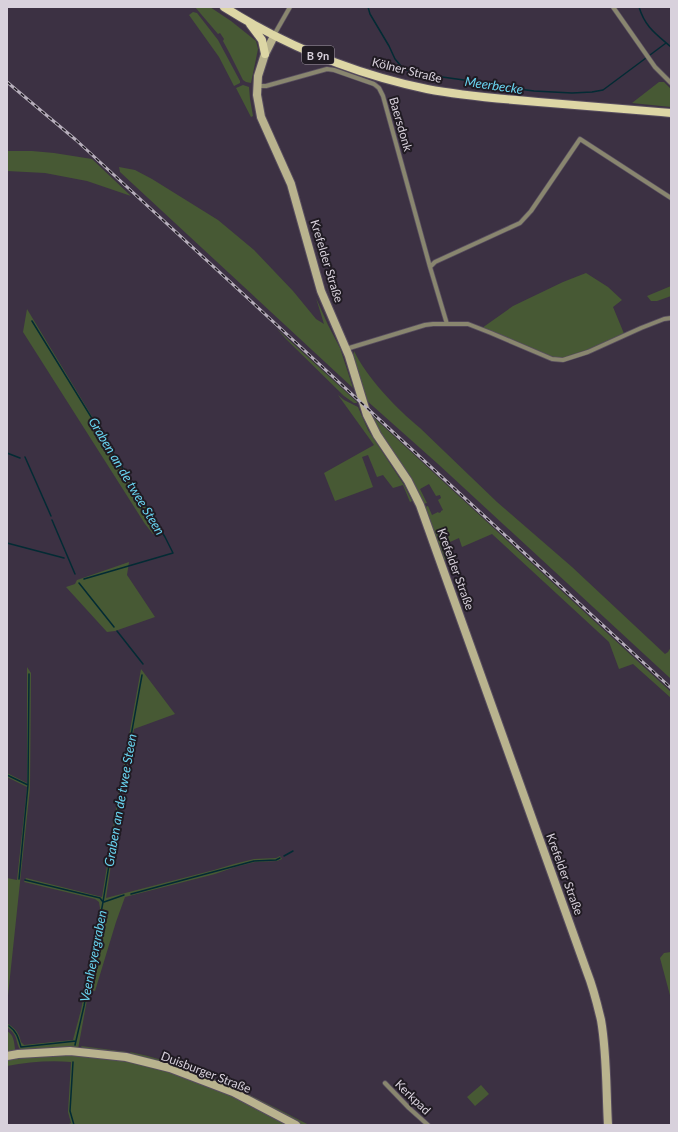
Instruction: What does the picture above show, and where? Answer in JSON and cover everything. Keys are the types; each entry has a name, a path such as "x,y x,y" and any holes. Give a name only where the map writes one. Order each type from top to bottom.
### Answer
{"main road":[{"name":"Kölner Straße","path":"224,7 274,36 335,62 381,77 428,89 509,99 671,113"},
{"path":"247,21 262,40 265,54"},
{"name":"Krefelder Straße","path":"274,36 265,54 258,76 257,102 261,116 291,184 321,291 346,348 365,410 383,445 408,481 420,505 596,998 604,1042 608,1125"},
{"name":"Duisburger Straße","path":"7,1056 70,1051 126,1058 170,1068 233,1092 296,1125"}],"street":[{"path":"274,36 290,7"},
{"path":"613,7 655,67 671,83"},
{"name":"Baersdonk","path":"257,86 266,86 327,69 374,84 379,88 384,96 430,267 447,324"},
{"path":"430,267 435,262 520,223 531,211 580,139 671,198"},
{"path":"346,348 433,324 468,324 552,359 563,360 588,352 641,328 664,319 671,318"},
{"name":"Kerkpad","path":"385,1083 428,1125"}],"green space":[{"path":"195,7 210,7 231,21 256,41 258,49 251,83 243,80 220,33 218,34"},
{"path":"193,12 197,13 218,40 240,83 234,86 219,57 189,15"},
{"path":"659,82 664,82 671,89 671,107 632,103"},
{"path":"243,85 249,87 253,116 251,117 236,88"},
{"path":"7,151 54,153 92,159 131,196 87,181 45,173 7,171"},
{"path":"119,167 135,170 152,179 218,220 254,250 293,291 316,319 324,324 316,298 340,348 353,388 120,172"},
{"path":"586,273 608,287 622,300 613,307 625,336 580,355 561,359 552,359 482,328 513,306 563,282"},
{"path":"671,286 671,296 657,301 651,301 647,296"},
{"path":"27,309 154,519 161,528 153,534 145,524 23,332"},
{"path":"277,329 357,403 354,403 344,396"},
{"path":"354,351 367,372 392,402 497,502 572,567 665,654 671,647 671,679 438,464 365,399 353,357"},
{"path":"338,395 344,400 358,407 368,430 404,485 412,501 410,502 403,485 393,488 383,475 377,477 368,455 362,457 373,487 335,501 324,473 374,445"},
{"path":"369,413 671,692 671,698 633,664 619,669 609,642 492,534 462,547 459,538 441,546 446,560 444,560 425,507 428,506 432,515 441,512 443,510 438,500 441,498 440,495 436,496 429,484 420,489 427,503 423,504 382,438"},
{"path":"129,562 127,575 155,617 115,631 107,632 66,587 75,584 77,580"},
{"path":"27,667 31,673 30,788 7,1005 7,878 17,880 27,787 7,777 7,773 27,783"},
{"path":"141,669 175,714 134,729 121,798 106,898 254,859 276,858 280,856 282,859 277,861 255,862 125,897 95,991 89,989 78,1049 22,1052 18,1046 16,1037 8,1028 8,1024 17,1032 21,1042 24,1045 73,1040 81,1010 100,908 99,902 95,899 24,882 26,878 102,897"},
{"path":"671,952 671,999 660,958 664,953"},
{"path":"7,1031 14,1041 15,1049 13,1053 7,1054"},
{"path":"81,1046 127,1052 124,1055 83,1049"},
{"path":"130,1052 177,1065 222,1082 309,1125 302,1125 254,1100 132,1056"},
{"path":"71,1054 120,1059 165,1070 186,1077 250,1104 291,1125 67,1125 71,1123 68,1112 71,1062 55,1061 23,1063 7,1066 7,1059"},
{"path":"481,1085 489,1094 475,1106 467,1097"}],"waterway":[{"name":"Meerbecke","path":"368,7 370,14 395,59 401,66 409,71 435,76 534,91 572,93 592,92 603,90 646,58"},
{"path":"639,7 644,20 656,34 671,47"},
{"name":"Meerbecke","path":"650,55 666,43"},
{"name":"Graben an de twee Steen","path":"32,321 165,537 173,553 84,579"},
{"path":"7,453 20,458"},
{"path":"25,457 51,516"},
{"path":"52,520 75,574"},
{"path":"7,543 64,558"},
{"name":"Graben an de twee Steen","path":"79,583 114,627"},
{"name":"Graben an de twee Steen","path":"117,631 143,664"},
{"path":"28,785 29,674"},
{"name":"Graben an de twee Steen","path":"103,902 142,675"},
{"name":"Veenheyergraben","path":"7,775 28,785 19,879"},
{"path":"284,856 293,851"},
{"path":"131,894 254,861 276,860 280,858"},
{"name":"Veenheyergraben","path":"25,880 100,898 103,902 84,1006 75,1045"},
{"path":"104,902 124,895"},
{"path":"9,1026 17,1035 21,1047 76,1041"},
{"name":"Veenheyergraben","path":"73,1062 70,1111 74,1125"}],"railway":[{"path":"7,82 76,140 671,688"}]}
